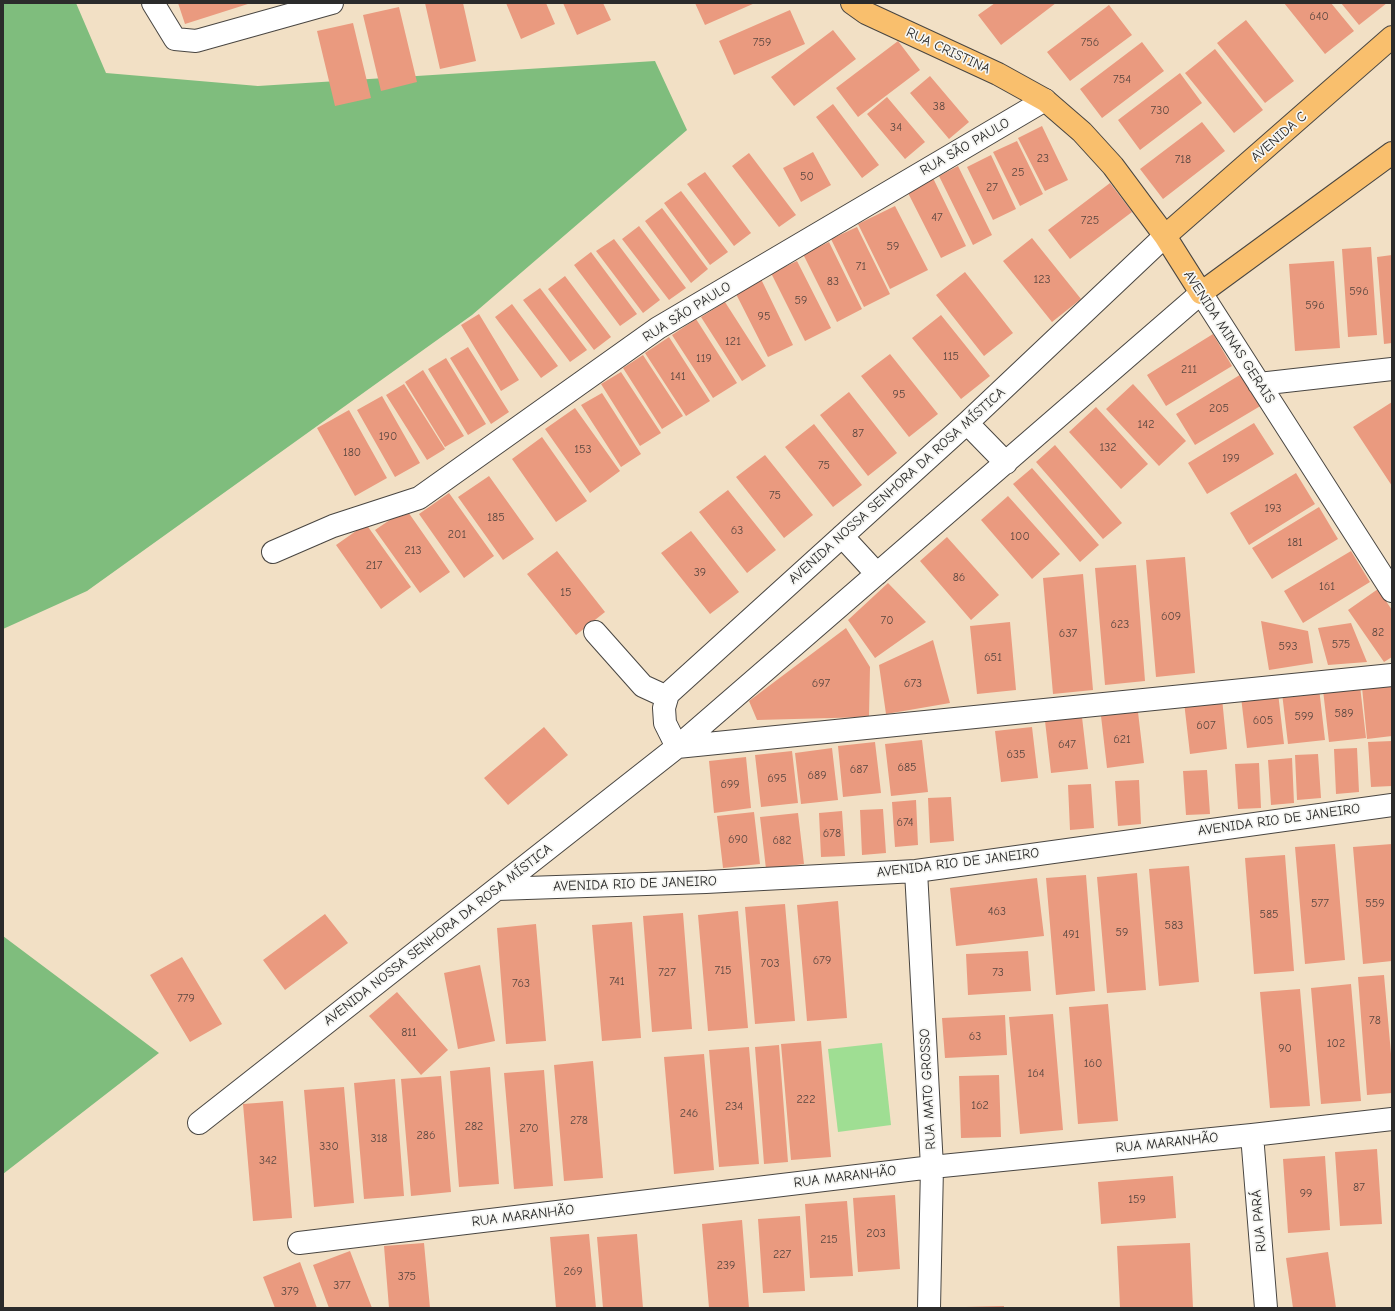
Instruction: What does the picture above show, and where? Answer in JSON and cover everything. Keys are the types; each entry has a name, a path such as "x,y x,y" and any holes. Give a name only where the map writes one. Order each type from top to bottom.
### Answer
{"main road":[{"name":"RUA CRISTINA","path":"852,3 866,13 998,74 1044,100"},
{"name":"AVENIDA C","path":"1165,236 1392,37"},
{"name":"AVENIDA MINAS GERAIS","path":"1044,100 1082,132 1113,166 1165,236 1201,293"},
{"path":"1201,293 1392,154"}],"street":[{"path":"153,3 175,39 196,41 332,3"},
{"name":"RUA SÃO PAULO","path":"273,552 333,526 419,498 658,328 1044,100"},
{"name":"AVENIDA NOSSA SENHORA DA ROSA MÍSTICA","path":"667,697 668,694 967,423 1165,236"},
{"name":"AVENIDA NOSSA SENHORA DA ROSA MÍSTICA","path":"199,1123 677,747 1201,293"},
{"name":"AVENIDA MINAS GERAIS","path":"1201,293 1392,591"},
{"path":"1259,384 1392,369"},
{"path":"967,423 1006,463"},
{"path":"842,536 877,574"},
{"path":"595,632 642,686 667,697 664,708 665,723 677,747 1392,675"},
{"name":"AVENIDA RIO DE JANEIRO","path":"497,889 706,882 916,871 1392,804"},
{"name":"RUA MATO GROSSO","path":"916,871 932,1166 929,1308"},
{"name":"RUA MARANHÃO","path":"299,1242 932,1166 1252,1135 1392,1119"},
{"name":"RUA PARÁ","path":"1252,1135 1266,1308"}],"green space":[{"path":"3,3 76,3 106,73 258,86 655,61 687,130 472,315 87,591 3,629"},
{"path":"3,936 159,1053 3,1174"},
{"path":"882,1043 891,1125 838,1132 828,1049"}],"building":[{"path":"178,3 251,3 185,24"},
{"path":"425,3 463,3 476,61 440,69"},
{"path":"506,3 546,3 555,24 521,39"},
{"path":"563,3 603,3 611,20 577,35"},
{"path":"695,3 755,3 705,25"},
{"path":"995,3 1056,3 1001,45 978,15"},
{"path":"1284,3 1331,3 1354,31 1325,54"},
{"path":"1341,3 1387,3 1359,25"},
{"path":"1109,5 1132,35 1070,81 1047,52"},
{"path":"399,7 417,82 381,91 363,15"},
{"path":"790,10 805,44 734,75 719,41"},
{"path":"1246,20 1294,81 1265,103 1217,43"},
{"path":"353,23 371,98 335,106 317,31"},
{"path":"833,30 856,59 794,106 771,77"},
{"path":"898,41 920,70 858,117 836,88"},
{"path":"1142,42 1164,71 1102,118 1080,89"},
{"path":"1215,49 1263,110 1234,133 1185,73"},
{"path":"1180,73 1202,103 1140,150 1118,120"},
{"path":"930,76 969,122 949,139 910,93"},
{"path":"887,97 925,142 905,159 867,114"},
{"path":"833,104 879,165 862,178 816,117"},
{"path":"1202,122 1225,151 1163,199 1140,169"},
{"path":"1042,126 1068,180 1045,191 1018,138"},
{"path":"1017,141 1043,194 1020,206 993,152"},
{"path":"813,152 831,185 801,202 783,168"},
{"path":"749,153 796,215 779,227 732,166"},
{"path":"991,155 1016,209 993,220 967,167"},
{"path":"958,166 992,235 973,245 939,176"},
{"path":"705,172 751,233 734,246 687,184"},
{"path":"933,178 966,246 941,258 907,191"},
{"path":"1110,183 1132,212 1070,259 1048,230"},
{"path":"681,191 728,252 710,265 664,203"},
{"path":"895,206 928,270 890,289 858,224"},
{"path":"662,208 708,269 691,283 645,221"},
{"path":"639,226 686,288 669,300 622,239"},
{"path":"857,227 890,294 864,307 831,239"},
{"path":"1032,238 1081,299 1052,322 1003,261"},
{"path":"614,239 660,300 643,313 596,251"},
{"path":"829,242 862,309 837,322 803,254"},
{"path":"1371,247 1377,335 1348,337 1342,249"},
{"path":"591,252 637,314 620,326 574,265"},
{"path":"1392,255 1392,343 1384,344 1377,257"},
{"path":"797,261 831,328 805,341 771,273"},
{"path":"1334,261 1340,348 1295,351 1289,264"},
{"path":"965,272 1013,333 984,356 936,295"},
{"path":"565,276 611,337 594,350 548,289"},
{"path":"760,277 793,345 768,357 734,290"},
{"path":"540,288 587,350 570,362 523,300"},
{"path":"725,302 766,366 742,381 701,317"},
{"path":"512,304 558,366 541,378 495,317"},
{"path":"479,314 519,380 501,391 461,325"},
{"path":"941,315 990,376 961,399 912,338"},
{"path":"696,319 737,383 713,398 672,335"},
{"path":"1213,334 1232,366 1166,406 1147,375"},
{"path":"669,337 710,401 686,416 645,353"},
{"path":"468,347 509,412 491,424 450,358"},
{"path":"890,354 938,414 909,437 861,376"},
{"path":"643,355 683,416 662,429 623,368"},
{"path":"446,358 486,424 468,435 428,369"},
{"path":"423,370 464,436 445,447 405,382"},
{"path":"621,372 661,433 640,446 601,384"},
{"path":"1243,373 1262,405 1195,445 1176,414"},
{"path":"404,384 445,449 427,460 386,395"},
{"path":"1133,384 1186,441 1159,466 1106,409"},
{"path":"849,392 897,453 868,476 820,415"},
{"path":"602,393 641,454 621,467 581,405"},
{"path":"382,396 420,463 395,477 357,410"},
{"path":"1392,402 1392,486 1353,427"},
{"path":"1096,407 1148,464 1121,489 1069,432"},
{"path":"575,408 620,471 590,493 545,429"},
{"path":"349,410 387,478 355,496 317,428"},
{"path":"1254,423 1274,454 1207,494 1188,463"},
{"path":"814,424 862,485 833,507 785,447"},
{"path":"542,437 587,501 556,522 512,459"},
{"path":"1055,445 1122,523 1103,539 1036,462"},
{"path":"765,455 813,515 784,538 736,477"},
{"path":"1032,468 1099,545 1080,562 1013,484"},
{"path":"1296,473 1315,504 1249,545 1230,513"},
{"path":"489,476 534,539 503,560 458,497"},
{"path":"728,490 776,550 747,573 699,512"},
{"path":"449,493 494,556 464,578 419,514"},
{"path":"1008,496 1060,554 1032,579 981,520"},
{"path":"1319,507 1338,539 1272,579 1252,548"},
{"path":"406,509 450,572 420,593 375,530"},
{"path":"366,524 411,587 381,609 336,545"},
{"path":"691,531 739,592 710,614 661,553"},
{"path":"947,537 999,595 971,620 920,561"},
{"path":"557,551 605,612 576,635 527,574"},
{"path":"1351,551 1370,582 1303,623 1284,591"},
{"path":"1185,557 1195,673 1156,677 1146,560"},
{"path":"1136,565 1145,681 1105,685 1095,568"},
{"path":"1083,574 1093,690 1053,694 1043,578"},
{"path":"888,583 926,622 875,658 848,620"},
{"path":"1378,589 1392,610 1392,657 1384,662 1348,610"},
{"path":"1261,621 1308,631 1313,663 1269,670"},
{"path":"1010,622 1016,690 977,694 970,626"},
{"path":"1351,623 1367,662 1328,665 1318,628"},
{"path":"846,628 870,667 869,717 757,720 749,701"},
{"path":"933,640 950,703 886,714 879,665"},
{"path":"1392,684 1392,736 1367,739 1362,687"},
{"path":"1360,686 1366,738 1329,742 1323,690"},
{"path":"1319,688 1325,740 1288,744 1282,693"},
{"path":"1278,693 1284,744 1247,748 1241,697"},
{"path":"1222,698 1227,749 1190,754 1184,702"},
{"path":"1138,712 1144,763 1107,768 1101,716"},
{"path":"1082,717 1088,769 1051,773 1045,721"},
{"path":"544,727 568,755 508,805 484,778"},
{"path":"1032,727 1038,778 1001,782 995,731"},
{"path":"922,740 928,792 891,796 885,744"},
{"path":"1392,741 1392,786 1371,787 1368,742"},
{"path":"875,742 881,793 843,797 838,746"},
{"path":"832,748 838,800 801,804 795,753"},
{"path":"1357,748 1359,792 1336,794 1334,749"},
{"path":"792,751 798,803 761,807 755,755"},
{"path":"1318,754 1321,798 1297,800 1295,755"},
{"path":"746,757 751,808 714,813 709,761"},
{"path":"1292,758 1294,803 1271,805 1268,760"},
{"path":"1259,763 1261,808 1238,809 1235,764"},
{"path":"1207,770 1210,814 1186,815 1183,771"},
{"path":"1139,780 1141,824 1118,826 1115,781"},
{"path":"1091,784 1094,828 1070,830 1068,785"},
{"path":"951,797 954,841 930,843 928,798"},
{"path":"916,800 918,845 895,847 892,802"},
{"path":"883,809 886,853 862,855 860,810"},
{"path":"842,811 845,856 821,857 819,813"},
{"path":"754,812 760,864 723,868 717,816"},
{"path":"798,813 804,864 766,869 760,817"},
{"path":"1335,844 1345,960 1305,964 1295,847"},
{"path":"1392,844 1392,961 1363,964 1353,847"},
{"path":"1285,855 1294,971 1254,974 1245,858"},
{"path":"1189,866 1199,982 1159,986 1149,869"},
{"path":"1137,873 1146,990 1107,993 1097,877"},
{"path":"1086,875 1095,991 1056,995 1046,878"},
{"path":"1037,878 1044,936 956,946 950,888"},
{"path":"838,901 847,1018 807,1021 797,905"},
{"path":"785,904 795,1021 755,1024 745,907"},
{"path":"738,911 748,1028 708,1031 698,915"},
{"path":"683,913 692,1029 652,1032 643,916"},
{"path":"325,914 348,943 285,990 263,960"},
{"path":"632,922 641,1038 602,1041 592,925"},
{"path":"536,924 546,1041 506,1044 497,928"},
{"path":"1028,951 1031,991 968,995 966,954"},
{"path":"182,957 222,1024 190,1042 150,975"},
{"path":"480,965 495,1041 458,1049 444,973"},
{"path":"1384,975 1392,1065 1392,1093 1367,1095 1358,977"},
{"path":"1351,984 1361,1101 1321,1104 1311,988"},
{"path":"1300,989 1310,1106 1270,1108 1260,992"},
{"path":"397,992 448,1050 421,1075 369,1016"},
{"path":"1108,1004 1118,1121 1078,1124 1069,1007"},
{"path":"1053,1014 1063,1130 1020,1134 1009,1017"},
{"path":"1005,1015 1007,1055 945,1058 942,1018"},
{"path":"821,1041 831,1157 791,1160 781,1044"},
{"path":"779,1045 788,1162 764,1164 755,1047"},
{"path":"749,1047 759,1164 719,1167 709,1050"},
{"path":"704,1054 714,1170 674,1174 664,1057"},
{"path":"593,1061 603,1178 564,1181 554,1065"},
{"path":"490,1067 499,1184 459,1187 450,1071"},
{"path":"544,1070 553,1186 514,1189 504,1073"},
{"path":"999,1075 1001,1137 961,1138 959,1076"},
{"path":"441,1076 451,1192 411,1196 401,1079"},
{"path":"395,1079 404,1196 364,1199 354,1083"},
{"path":"344,1087 354,1203 314,1207 304,1090"},
{"path":"283,1101 292,1218 253,1221 243,1104"},
{"path":"1377,1149 1382,1224 1340,1226 1335,1152"},
{"path":"1325,1156 1330,1230 1288,1233 1283,1159"},
{"path":"1173,1176 1176,1218 1101,1224 1098,1182"},
{"path":"895,1195 900,1269 858,1272 853,1198"},
{"path":"847,1201 853,1276 810,1278 805,1204"},
{"path":"800,1216 805,1291 763,1293 758,1219"},
{"path":"742,1220 749,1308 709,1308 702,1224"},
{"path":"589,1234 596,1308 556,1308 550,1237"},
{"path":"637,1234 643,1308 603,1308 597,1237"},
{"path":"424,1243 430,1308 389,1308 384,1246"},
{"path":"1190,1243 1193,1308 1120,1308 1117,1246"},
{"path":"350,1251 372,1308 329,1308 313,1265"},
{"path":"1328,1252 1336,1308 1293,1308 1286,1258"},
{"path":"300,1262 317,1308 275,1308 263,1277"},
{"path":"1004,1306 1004,1308 965,1308 965,1307"}]}
